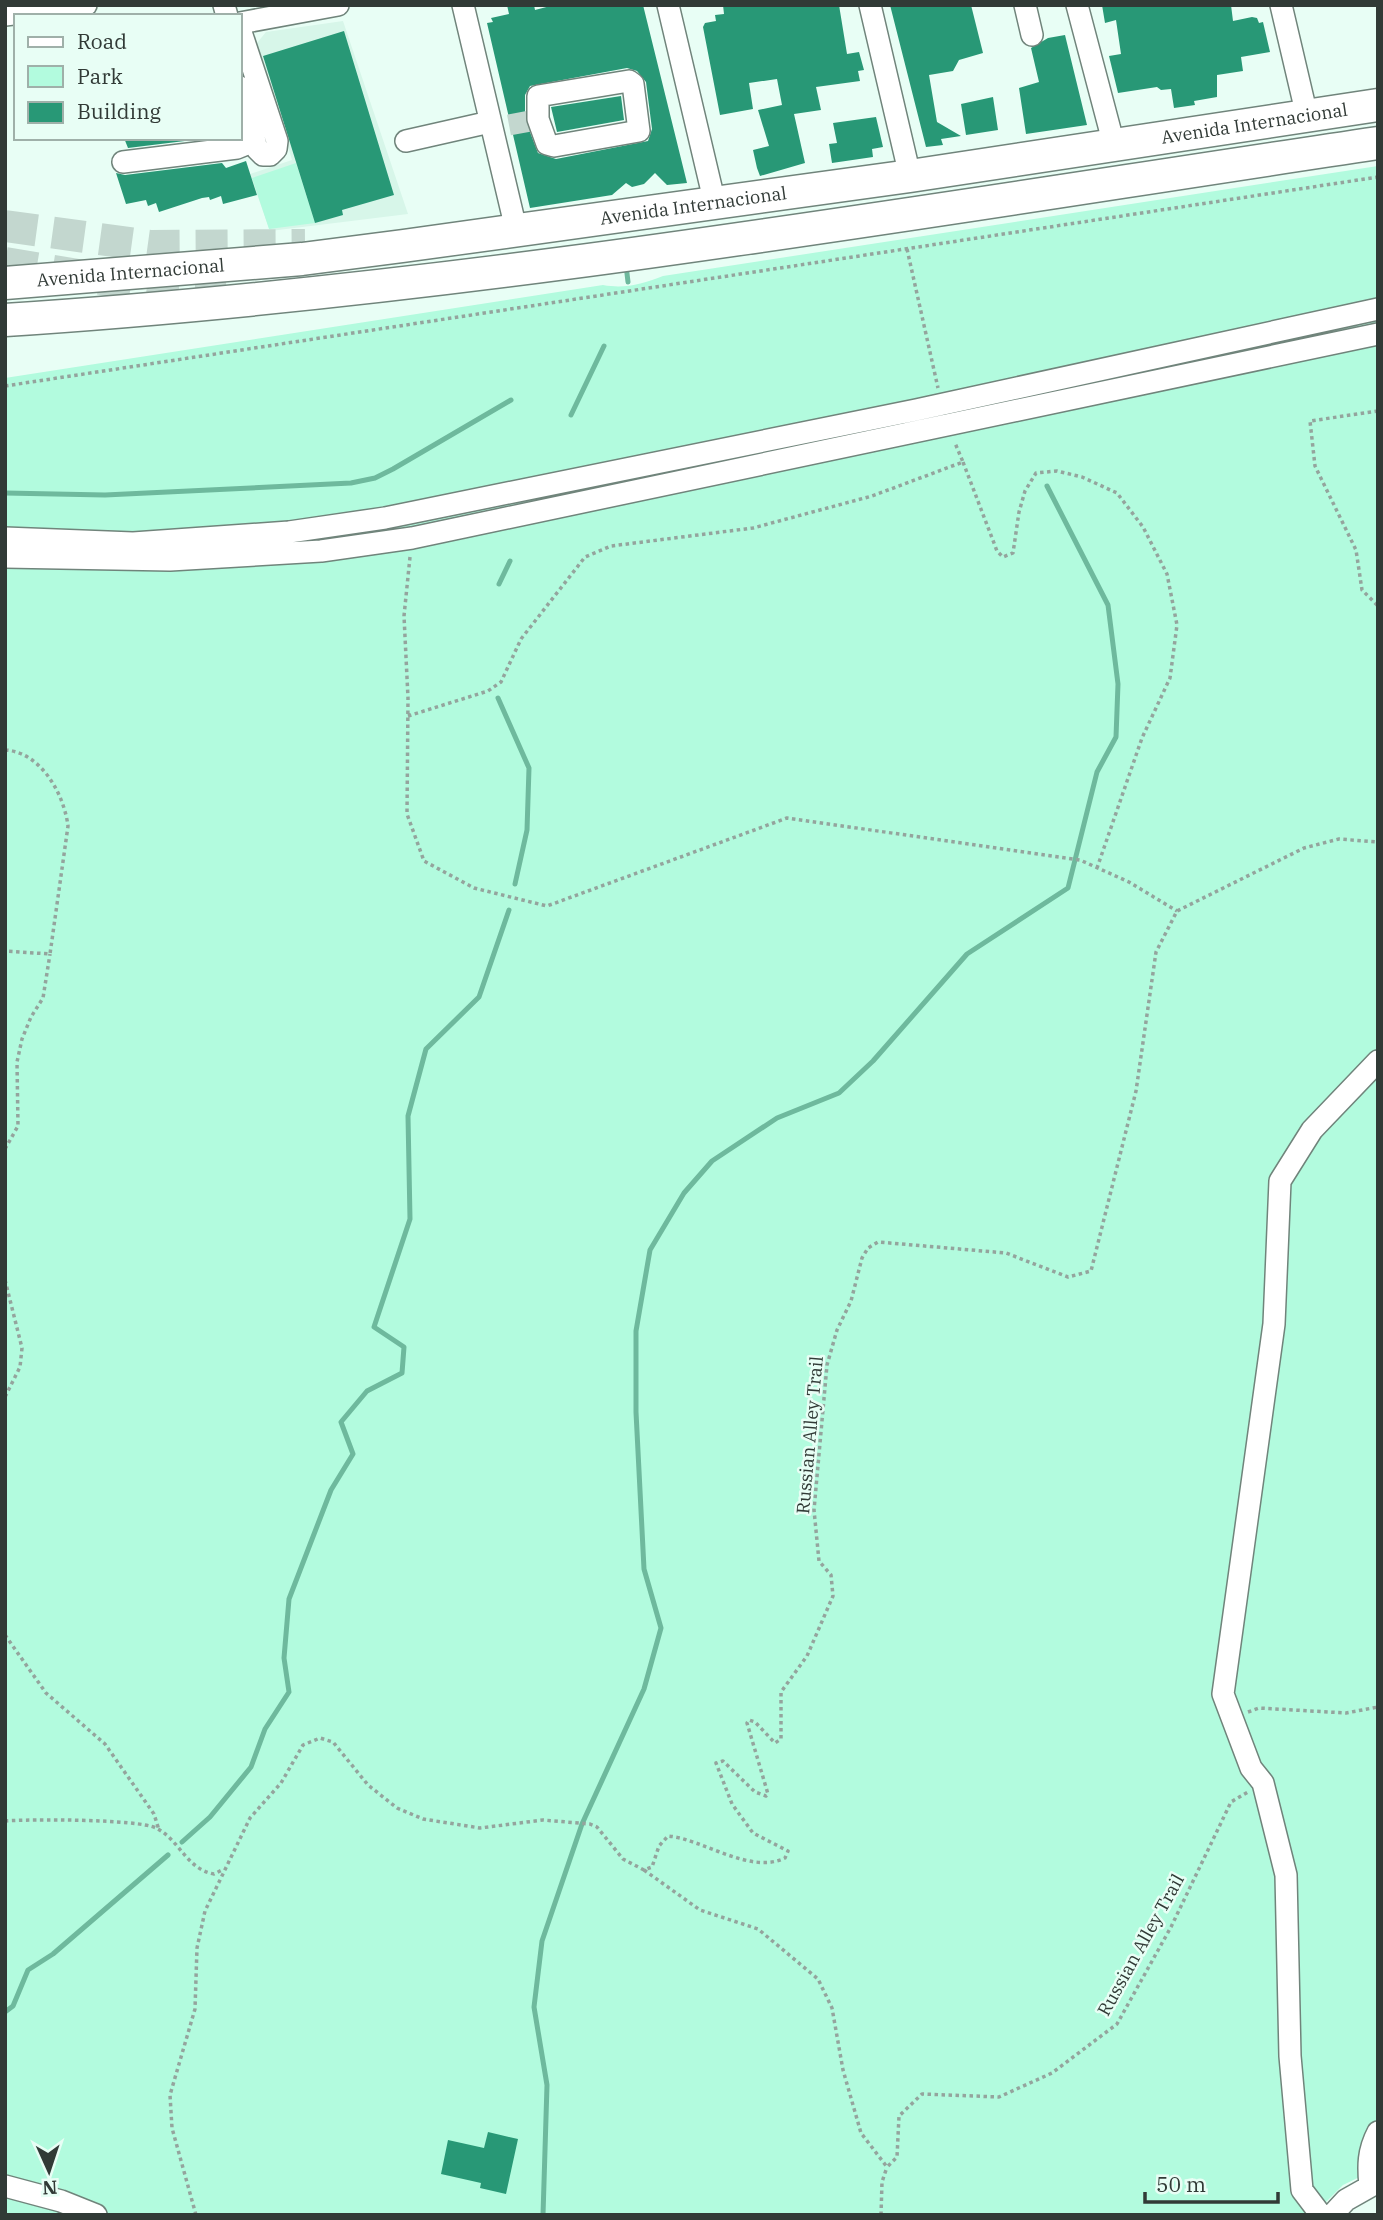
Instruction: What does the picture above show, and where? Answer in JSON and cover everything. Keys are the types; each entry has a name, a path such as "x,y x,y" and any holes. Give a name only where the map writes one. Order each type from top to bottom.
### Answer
{"highway":[{"name":"Avenida Internacional","path":"5,284 302,259 715,204 1378,105"},
{"name":"Avenida Internacional","path":"5,320 168,309 485,275 1378,143"}],"street":[{"path":"5,15 86,5"},
{"path":"242,23 338,5"},
{"path":"463,5 512,123 516,229"},
{"path":"668,5 715,204"},
{"path":"870,5 910,176"},
{"path":"1025,5 1032,35"},
{"path":"1077,5 1114,145"},
{"path":"1281,5 1307,116"},
{"path":"242,35 277,141 276,149 270,155 263,155 254,141 242,95"},
{"path":"406,141 512,123 542,93 629,82 633,84 641,128 634,134 554,146 512,123"},
{"path":"123,162 237,148 254,141"},
{"path":"5,557 170,560 321,551 412,538 1378,309"},
{"path":"5,538 133,543 289,532 1378,334"},
{"path":"405,513 412,538"},
{"path":"1321,2215 1302,2190 1290,2056 1286,1875 1263,1783 1251,1768 1223,1694 1274,1324 1280,1181 1312,1130 1378,1060"},
{"path":"1332,2215 1346,2200 1374,2184 1368,2164 1371,2146 1378,2132"},
{"path":"5,2186 61,2201 96,2215"}],"path":[{"path":"5,386 1378,177"},
{"path":"907,249 944,413 997,551 1003,557 1013,553 1025,491 1036,473 1056,471 1082,477 1117,493 1143,527 1167,574 1177,625 1170,678 1142,738 1097,867"},
{"path":"1378,411 1310,421 1315,466 1356,550 1362,590 1378,606"},
{"path":"408,716 488,691 501,681 521,639 585,556 611,546 753,528 872,496 963,462"},
{"path":"412,538 404,616 408,716 407,814 424,861 474,888 547,906 787,818 1080,860 1177,911 1304,848 1339,839 1378,842"},
{"path":"5,750 31,757 50,780 66,810 68,826 43,998 30,1017 22,1040 17,1062 18,1126 5,1149"},
{"name":"Russian Alley Trail","path":"644,1870 652,1867 659,1846 668,1836 734,1858 775,1861 788,1855 783,1848 753,1832 732,1804 716,1763 723,1761 755,1792 768,1794 747,1724 749,1720 755,1722 775,1743 781,1740 781,1692 807,1656 833,1596 831,1575 819,1561 814,1510 827,1365 862,1258 868,1248 878,1242 1006,1254 1068,1277 1091,1271 1136,1091 1156,952 1177,911"},
{"path":"5,951 50,954"},
{"path":"5,1280 22,1348 20,1367 5,1397"},
{"path":"5,1636 46,1693 105,1744 154,1814 159,1830"},
{"path":"1231,1715 1259,1708 1346,1713 1378,1707"},
{"path":"196,2215 172,2128 170,2095 194,2009 197,1948 205,1911 250,1818 281,1783 303,1745 320,1738 333,1742 368,1785 397,1808 413,1816 454,1826 480,1828 543,1820 597,1827 623,1859 644,1870 700,1910 758,1929 817,1979 832,2008 843,2070 861,2133 887,2167"},
{"name":"Russian Alley Trail","path":"881,2215 882,2182 887,2167 897,2157 899,2116 922,2094 999,2097 1052,2073 1117,2024 1171,1927 1231,1802 1263,1783"},
{"path":"5,1821 62,1820 148,1826 159,1830 199,1871 214,1874 223,1869"}],"shaded area":[{"path":"343,21 408,214 270,231 250,174 292,160 257,43 266,32"}],"green space":[{"path":"296,163 315,223 269,229 252,178"},
{"path":"1378,166 1378,2168 1343,2185 1313,2215 5,2215 5,378 603,285 633,285 663,276"}],"building":[{"path":"507,5 534,5 535,10 554,5 643,5 687,183 667,185 655,173 644,184 632,187 626,183 612,195 530,208 487,23 493,22 491,18 509,14","holes":["627,68 637,71 646,82 652,129 648,141 556,159 538,153 525,119 525,95 530,86"]},
{"path":"723,5 839,5 847,54 859,52 864,70 858,71 860,81 816,87 821,110 794,114 805,163 760,176 757,168 753,150 769,146 758,110 782,105 777,79 749,83 753,109 720,115 703,27 705,23 716,21 715,15 724,14"},
{"path":"890,5 971,5 983,53 959,60 953,71 929,75 937,122 961,136 941,139 943,145 926,147"},
{"path":"1102,5 1231,5 1233,21 1252,17 1257,18 1259,23 1263,22 1270,52 1241,57 1243,71 1217,75 1217,97 1194,101 1195,105 1174,108 1171,89 1161,90 1157,87 1118,93 1109,56 1121,54 1116,20 1105,23"},
{"path":"344,31 394,195 342,210 343,215 315,223 263,56"},
{"path":"1065,35 1087,125 1026,134 1019,88 1039,82 1031,48 1048,38"},
{"path":"621,96 624,120 557,132 551,107"},
{"path":"993,97 998,130 966,135 961,104"},
{"path":"876,117 883,147 872,149 873,157 832,163 829,144 837,143 833,123"},
{"path":"125,140 193,140 128,148"},
{"path":"246,161 257,195 223,204 221,196 210,200 209,197 202,198 159,212 156,203 148,206 146,200 126,204 116,173 125,175 222,163 226,168"},
{"path":"488,2132 518,2139 506,2194 480,2188 481,2183 441,2174 448,2140 484,2148"}],"waterway":[{"path":"626,265 628,282"},
{"path":"571,415 604,346"},
{"path":"5,493 105,495 351,483 375,478 393,469 511,400"},
{"path":"543,2215 547,2085 534,2007 542,1941 582,1824 644,1689 661,1628 644,1569 636,1412 636,1331 650,1250 684,1193 712,1161 777,1118 839,1093 873,1061 967,954 1068,888 1097,772 1116,737 1118,684 1108,605 1047,486"},
{"path":"499,584 510,561"},
{"path":"498,698 529,768 527,830 515,884"},
{"path":"182,1842 210,1817 251,1767 265,1729 289,1692 284,1658 289,1599 331,1490 353,1454 341,1422 367,1391 402,1373 404,1347 374,1327 410,1219 408,1116 426,1049 479,997 509,910"},
{"path":"5,2012 13,2006 28,1970 53,1954 168,1855"}],"tunnel":[{"path":"509,125 530,121"},
{"path":"5,226 151,246 305,245"},
{"path":"5,263 155,288 226,289"}]}
